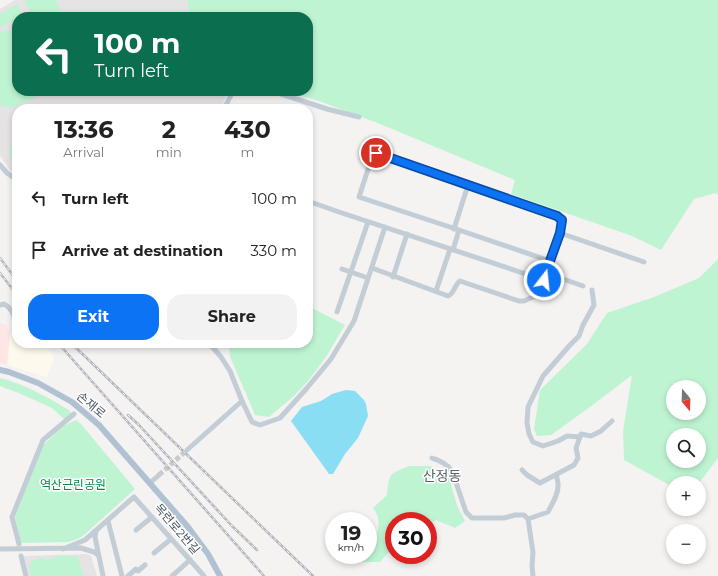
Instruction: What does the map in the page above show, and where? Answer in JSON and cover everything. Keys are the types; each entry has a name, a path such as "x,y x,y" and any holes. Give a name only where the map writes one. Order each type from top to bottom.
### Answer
{"main road":[{"name":"손재로","path":"0,370 38,383 72,402 99,425 199,541 220,576"}],"street":[{"path":"287,96 312,104"},
{"path":"313,104 359,117"},
{"path":"372,268 448,296 452,294 460,281 519,301 524,301 535,296 542,288 560,233 562,220 557,216 376,153 373,154 359,197 550,261"},
{"path":"0,165 12,176"},
{"path":"436,291 451,249 468,185"},
{"path":"313,203 544,280"},
{"path":"337,312 368,222"},
{"path":"214,348 221,356 230,372 252,422 260,425 280,418 331,360 354,321 385,227"},
{"path":"560,233 644,262"},
{"path":"393,277 407,234"},
{"path":"342,269 368,278"},
{"path":"546,273 583,286"},
{"path":"580,437 567,436 543,446 533,442 529,434 527,423 528,407 543,376 579,336 594,305 592,290"},
{"path":"0,305 4,304 12,312"},
{"path":"187,450 242,401"},
{"path":"19,544 12,517 43,440 74,414"},
{"path":"522,470 540,483 563,470 574,466 578,458 576,448 581,434 591,436 601,431 612,421"},
{"path":"432,458 441,461 452,470 466,512 472,518 504,518 515,515 524,515 528,519 533,552 533,576"},
{"path":"150,483 159,475"},
{"path":"528,519 548,512 555,499 558,484 556,475"},
{"name":"목련로2번길","path":"108,521 134,497 204,576"},
{"path":"136,530 152,517"},
{"path":"88,550 84,546 86,539 108,521 122,576"},
{"path":"96,531 95,537 103,576"},
{"path":"63,549 91,537 96,542"},
{"path":"154,553 171,539"},
{"path":"88,550 94,549 96,542"},
{"path":"0,549 77,548 94,552 98,555"},
{"path":"21,556 26,576"},
{"path":"172,576 190,560"},
{"path":"128,576 136,569 138,571 145,565"}],"shaded area":[{"path":"15,0 187,0 189,12 12,12 12,96 226,96 223,104 12,104 12,172 0,156 0,9"},
{"path":"0,323 6,325 8,331 10,332 7,365 0,363"},
{"path":"10,333 12,333 12,348 46,348 53,354 54,358 47,377 7,365"},
{"path":"87,554 91,556 97,576 28,576 23,556"}],"green space":[{"path":"56,0 60,9 53,12 30,12 25,1"},
{"path":"187,0 718,0 718,195 716,193 694,199 661,250 632,236 511,194 515,180 380,124 302,96 313,96 313,12 189,12"},
{"path":"17,4 21,12 12,12 12,21 0,27 0,14"},
{"path":"8,30 12,32 12,96 36,96 33,99 21,104 12,104 11,108 0,105 0,32"},
{"path":"12,142 12,162 9,151"},
{"path":"718,259 718,458 704,476 666,476 666,483 624,460 623,431 632,375 551,435 537,436 534,429 540,390 587,344 607,313 654,297 699,278"},
{"path":"313,309 345,325 326,357 309,380 294,396 269,417 255,415 230,357 229,348 313,348"},
{"path":"0,378 27,387 69,410 71,415 64,419 52,408 0,386"},
{"name":"역산근린공원","path":"76,420 81,424 135,489 83,536 75,540 68,542 21,543 15,517 42,446 63,426"},
{"path":"409,466 430,466 443,473 449,478 457,505 465,521 455,528 437,520 437,512 385,512 385,556 380,562 377,562 378,519 377,512 375,512 373,508 387,495 388,482 391,475"},
{"path":"59,556 77,556 84,576 31,576 28,566 32,565 31,561 44,557 45,560"}],"water":[{"path":"346,390 355,391 364,400 368,416 358,438 345,454 333,474 329,474 291,421 302,407 321,401 332,394"}],"tunnel":[{"path":"159,475 187,450"}],"railway":[{"path":"0,258 12,274"},
{"path":"0,273 12,289"},
{"path":"62,348 264,576"},
{"path":"76,348 313,576"},
{"path":"128,415 232,526 257,550"}],"district":[{"name":"산정동","path":"442,476"}],"route":[{"path":"376,153 557,216 562,220 560,233 544,280"}]}
